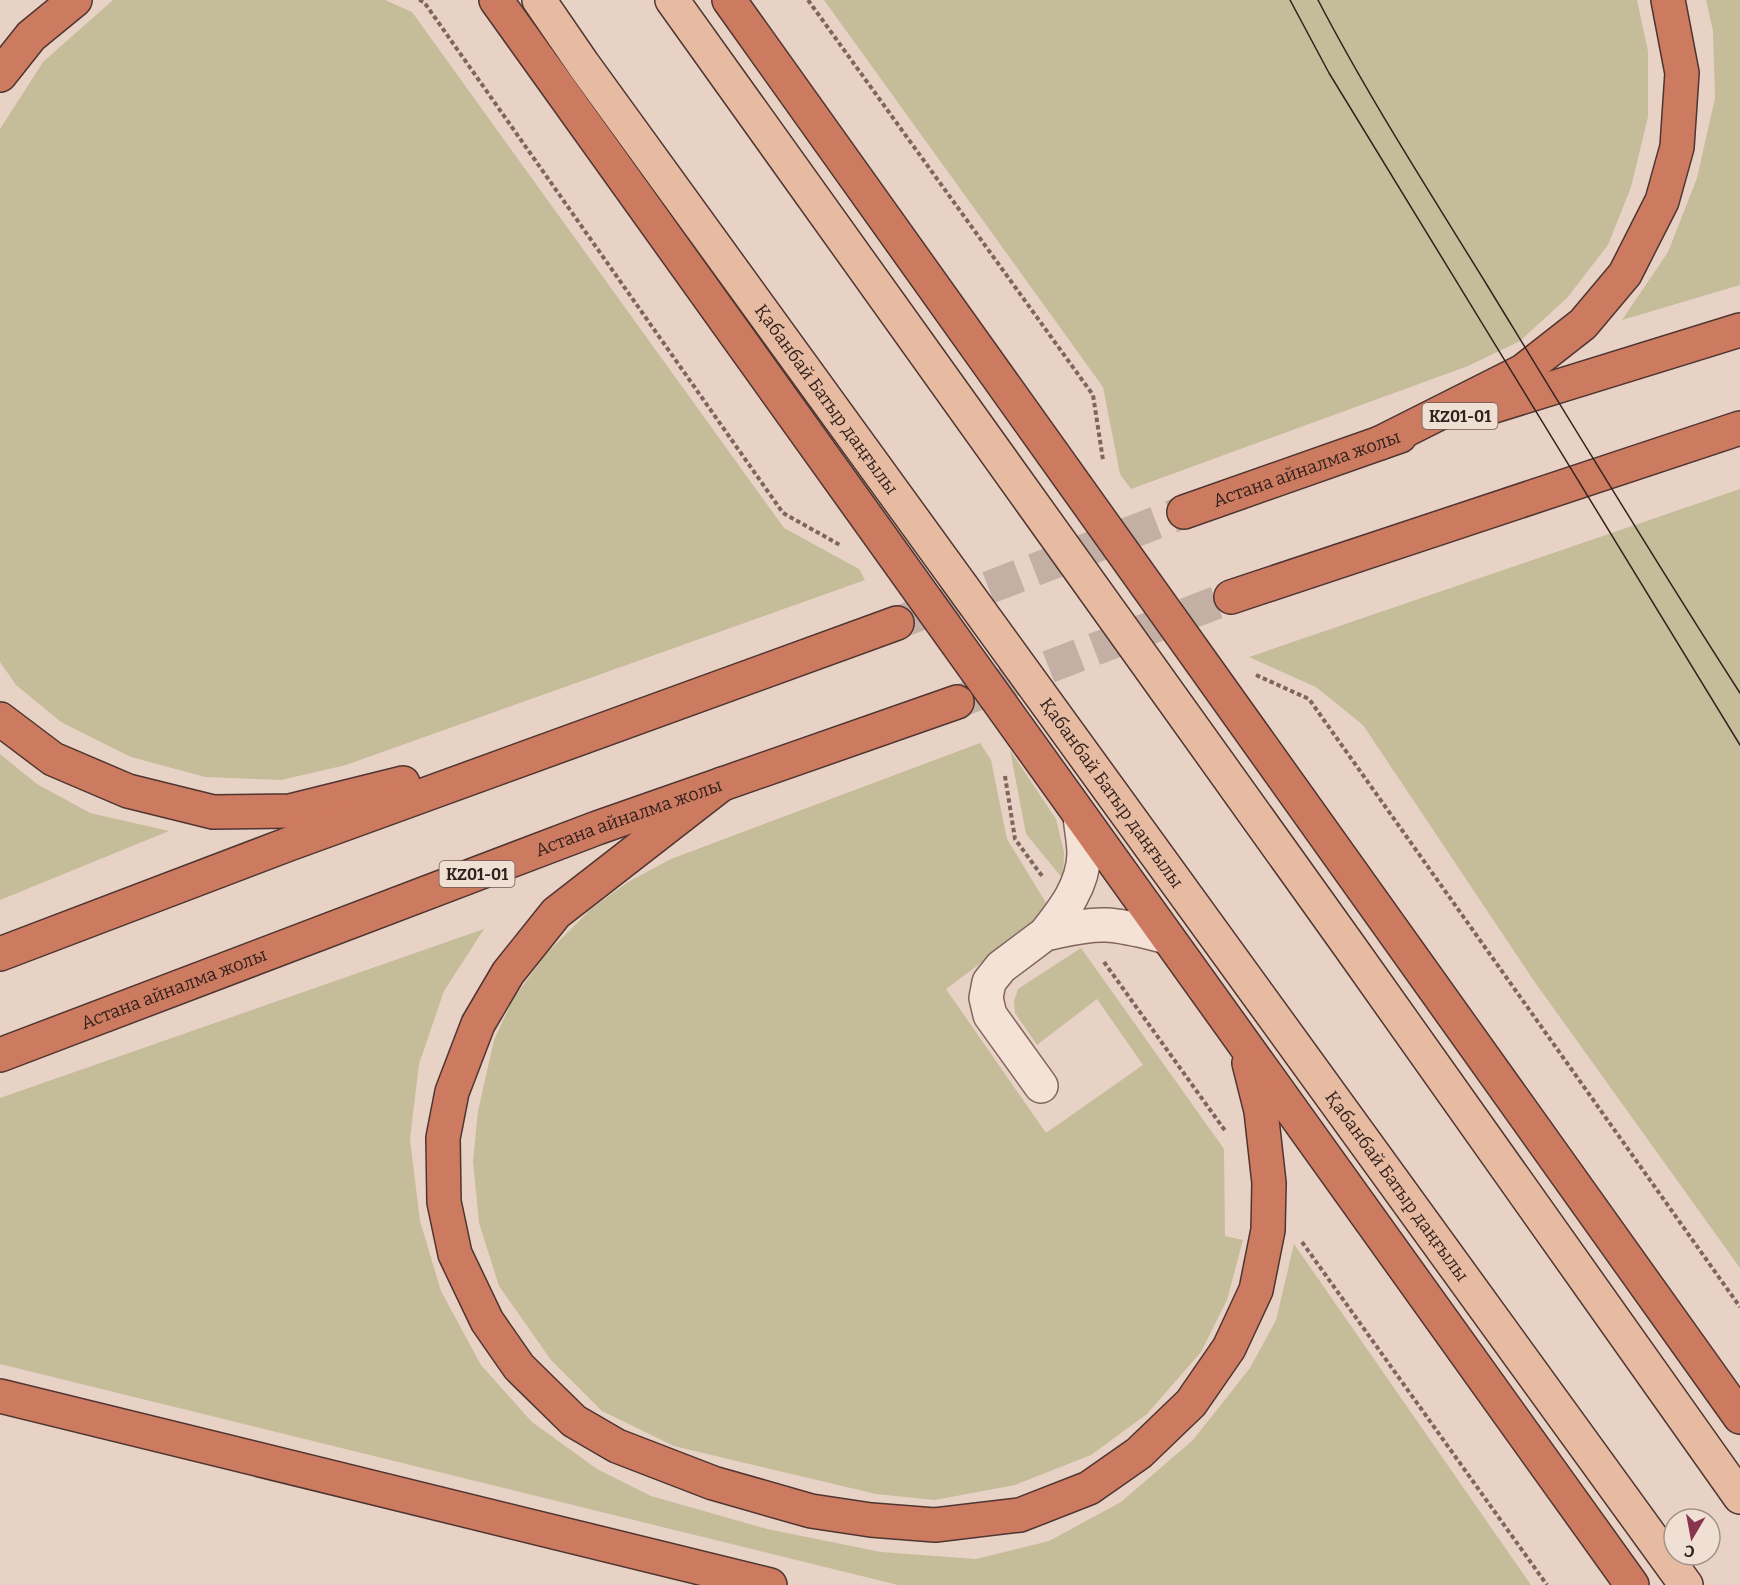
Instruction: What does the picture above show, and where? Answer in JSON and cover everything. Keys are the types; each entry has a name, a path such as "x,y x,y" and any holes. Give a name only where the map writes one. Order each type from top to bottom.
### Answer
{"highway":[{"path":"0,75 31,36 75,0"},
{"path":"729,0 1740,1417"},
{"path":"1380,443 1523,371 1583,324 1625,274 1662,201 1677,147 1682,73 1668,0"},
{"path":"496,4 1632,1585"},
{"name":"Астана айналма жолы","path":"1184,512 1418,429 1740,330"},
{"path":"1232,597 1740,428"},
{"path":"1589,478 1740,449"},
{"path":"0,954 289,844 897,622"},
{"name":"Астана айналма жолы","path":"0,1055 597,828 957,702"},
{"path":"0,719 53,759 128,791 213,812 290,811 565,743"},
{"path":"722,784 556,913 508,973 478,1024 452,1092 443,1138 444,1202 455,1254 487,1321 519,1367 574,1421 616,1446 713,1483 811,1510 871,1520 935,1525 1020,1515 1089,1488 1139,1453 1191,1402 1229,1348 1256,1290 1268,1230 1269,1183 1261,1111 1245,1046"},
{"path":"1682,1336 1740,1377"},
{"path":"0,1396 770,1585"}],"main road":[{"name":"Қабанбай Батыр даңғылы","path":"539,0 596,82 1686,1585"},
{"path":"672,0 1336,927 1740,1497"}],"lane":[{"path":"1072,918 1084,855 1080,816"},
{"path":"1041,1086 990,1015 986,998 990,982 1002,967 1045,934 1072,918 1167,937"}],"path":[{"path":"420,0 424,2 783,513 849,550"},
{"path":"808,0 1093,395 1103,465"},
{"path":"1252,674 1309,699 1740,1307"},
{"path":"1005,774 1015,838 1228,1136"},
{"path":"1268,1230 1296,1233 1547,1585"}],"shaded area":[{"path":"113,0 385,0 412,12 784,528 859,569 865,580 346,765 281,780 205,777 131,757 61,722 16,685 0,662 0,129 43,62"},
{"path":"824,0 1637,0 1648,51 1648,117 1631,187 1608,245 1567,298 1520,341 1468,366 1131,489 1120,474 1103,387"},
{"path":"1706,0 1740,0 1740,285 1622,320 1668,252 1697,178 1715,98 1713,31"},
{"path":"1740,489 1740,1268 1534,981 1363,725 1316,687 1249,657"},
{"path":"980,743 991,760 1007,839 1051,911 946,989 1046,1133 1143,1065 1097,999 1037,1045 1015,1013 1014,1001 1018,989 1081,948 1224,1149 1225,1236 1243,1240 1227,1300 1201,1352 1147,1414 1091,1455 1015,1485 935,1500 876,1494 674,1446 602,1411 551,1360 499,1286 479,1223 473,1161 478,1111 494,1040 513,999 546,954 591,909 628,882 671,859"},
{"path":"1010,750 1056,819 1064,852 1063,879 1026,834"},
{"path":"0,754 37,784 90,813 169,831 0,900"},
{"path":"484,929 444,991 419,1064 410,1139 420,1221 441,1291 481,1365 532,1422 597,1469 651,1496 767,1529 881,1552 976,1559 1049,1541 1121,1502 1193,1440 1250,1368 1276,1320 1294,1244 1531,1585 898,1585 0,1364 0,1098"}],"tunnel":[{"path":"897,623 1184,512"},
{"path":"957,702 1231,597"}],"tram line":[{"path":"1290,0 1329,73 1740,745"},
{"path":"1318,0 1400,144 1740,693"}]}
